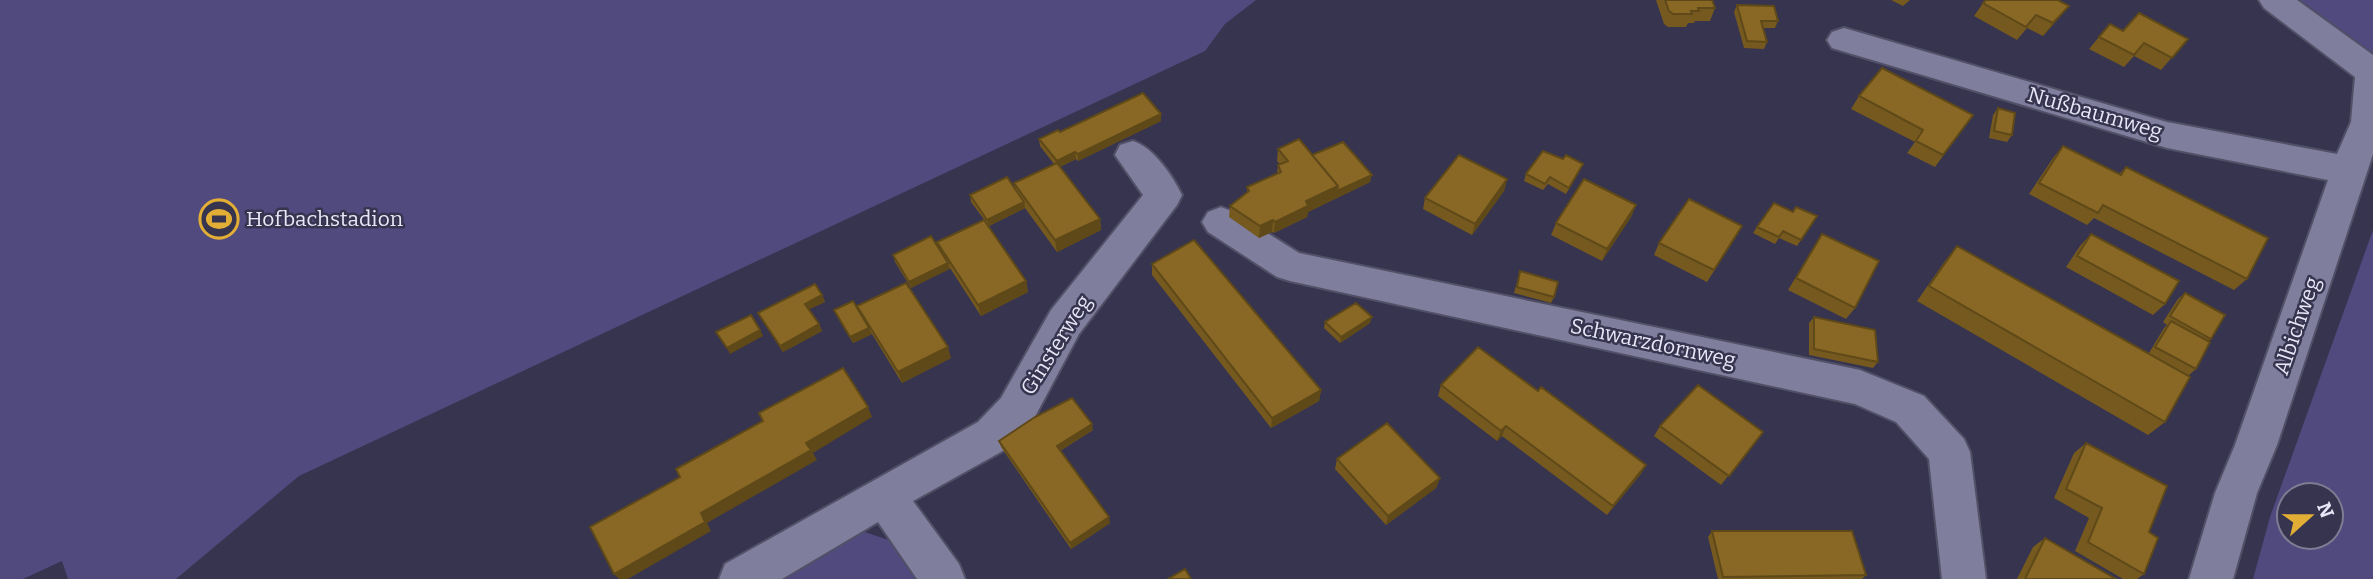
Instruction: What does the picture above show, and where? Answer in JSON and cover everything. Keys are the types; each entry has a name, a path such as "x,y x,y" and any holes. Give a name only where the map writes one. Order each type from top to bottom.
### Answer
{"street":[{"path":"2275,0 2373,71"},
{"name":"Nußbaumweg","path":"1844,40 2167,135 2349,170"},
{"name":"Albichweg","path":"2211,579 2236,493 2256,445 2349,170 2368,122 2373,71"},
{"name":"Ginsterweg","path":"741,579 993,435 1016,411 1065,322 1164,195 1133,155"},
{"name":"Schwarzdornweg","path":"1221,222 1290,266 1860,388 1910,410 1949,452 1964,579"},
{"path":"884,495 943,579"}],"shaded area":[{"path":"0,0 1256,0 1225,24 1205,51 299,476 176,579 68,579 62,561 23,579 0,579"},
{"path":"2300,0 2373,0 2373,53"},
{"path":"2373,230 2373,579 2253,579 2275,503 2275,551 2345,551 2345,481 2283,481"},
{"path":"859,530 909,547 929,579 776,579"}],"building":[{"path":"1665,0 1712,0 1715,8 1698,8 1699,11 1691,11 1692,14 1673,14"},
{"path":"1986,0 2058,0 2069,6 2053,23 2036,15 2026,27 1983,3"},
{"path":"1737,5 1774,6 1778,21 1761,21 1767,42 1747,41"},
{"path":"2139,13 2188,39 2172,58 2144,43 2134,55 2099,37 2110,24 2123,31"},
{"path":"1882,68 1973,115 1943,155 1916,141 1923,130 1859,96"},
{"path":"1143,93 1161,114 1078,154 1075,152 1057,161 1039,139 1058,130 1060,132"},
{"path":"1998,108 2015,113 2012,135 1994,131"},
{"path":"1299,139 1338,186 1306,201 1308,206 1260,226 1230,206 1249,191 1247,187 1281,172 1278,165 1288,161 1278,149"},
{"path":"1343,142 1372,175 1337,191 1338,186 1312,155"},
{"path":"2063,146 2121,175 2126,167 2268,238 2247,279 2103,205 2098,213 2039,183"},
{"path":"1543,151 1563,159 1566,155 1583,164 1569,188 1550,177 1545,184 1526,174"},
{"path":"1459,155 1507,179 1475,224 1425,198"},
{"path":"1057,163 1100,219 1055,240 1014,183"},
{"path":"1007,177 1024,202 987,220 970,195"},
{"path":"1584,179 1636,205 1607,249 1556,223"},
{"path":"1689,199 1742,226 1714,270 1659,243"},
{"path":"1774,203 1793,212 1796,207 1817,216 1801,240 1783,231 1779,237 1757,227"},
{"path":"984,220 1026,281 978,305 937,242"},
{"path":"1822,234 1879,261 1855,308 1796,278"},
{"path":"2091,234 2179,281 2165,304 2077,256"},
{"path":"931,236 948,263 909,282 893,255"},
{"path":"1194,240 1321,390 1272,418 1152,264"},
{"path":"1957,246 2190,377 2165,422 1929,286"},
{"path":"1520,271 1558,282 1554,297 1517,287"},
{"path":"906,283 948,347 898,372 857,306"},
{"path":"815,284 822,295 805,304 819,324 780,346 758,313"},
{"path":"2185,293 2225,315 2211,339 2170,316"},
{"path":"853,301 869,328 850,337 834,310"},
{"path":"1356,303 1372,317 1341,337 1325,322"},
{"path":"751,315 760,330 727,348 716,332"},
{"path":"1814,317 1875,330 1878,362 1814,349"},
{"path":"2171,321 2210,342 2196,369 2155,347"},
{"path":"1478,347 1538,391 1541,387 1646,465 1613,506 1506,426 1501,431 1441,385"},
{"path":"843,368 868,407 806,443 811,450 701,513 705,522 614,574 590,527 680,477 676,469 763,421 759,413"},
{"path":"1698,385 1763,432 1729,476 1660,426"},
{"path":"1072,398 1092,424 1057,446 1109,517 1070,543 999,441 1035,417"},
{"path":"1387,423 1440,478 1388,516 1337,459"},
{"path":"2086,443 2167,486 2149,532 2158,538 2144,574 2088,542 2102,508 2066,489"},
{"path":"1712,531 1852,531 1866,575 1723,577"},
{"path":"2045,538 2116,579 2025,579"},
{"path":"1185,569 1191,579 1168,579"}],"place":[{"name":"Hofbachstadion","path":"219,219"}]}
